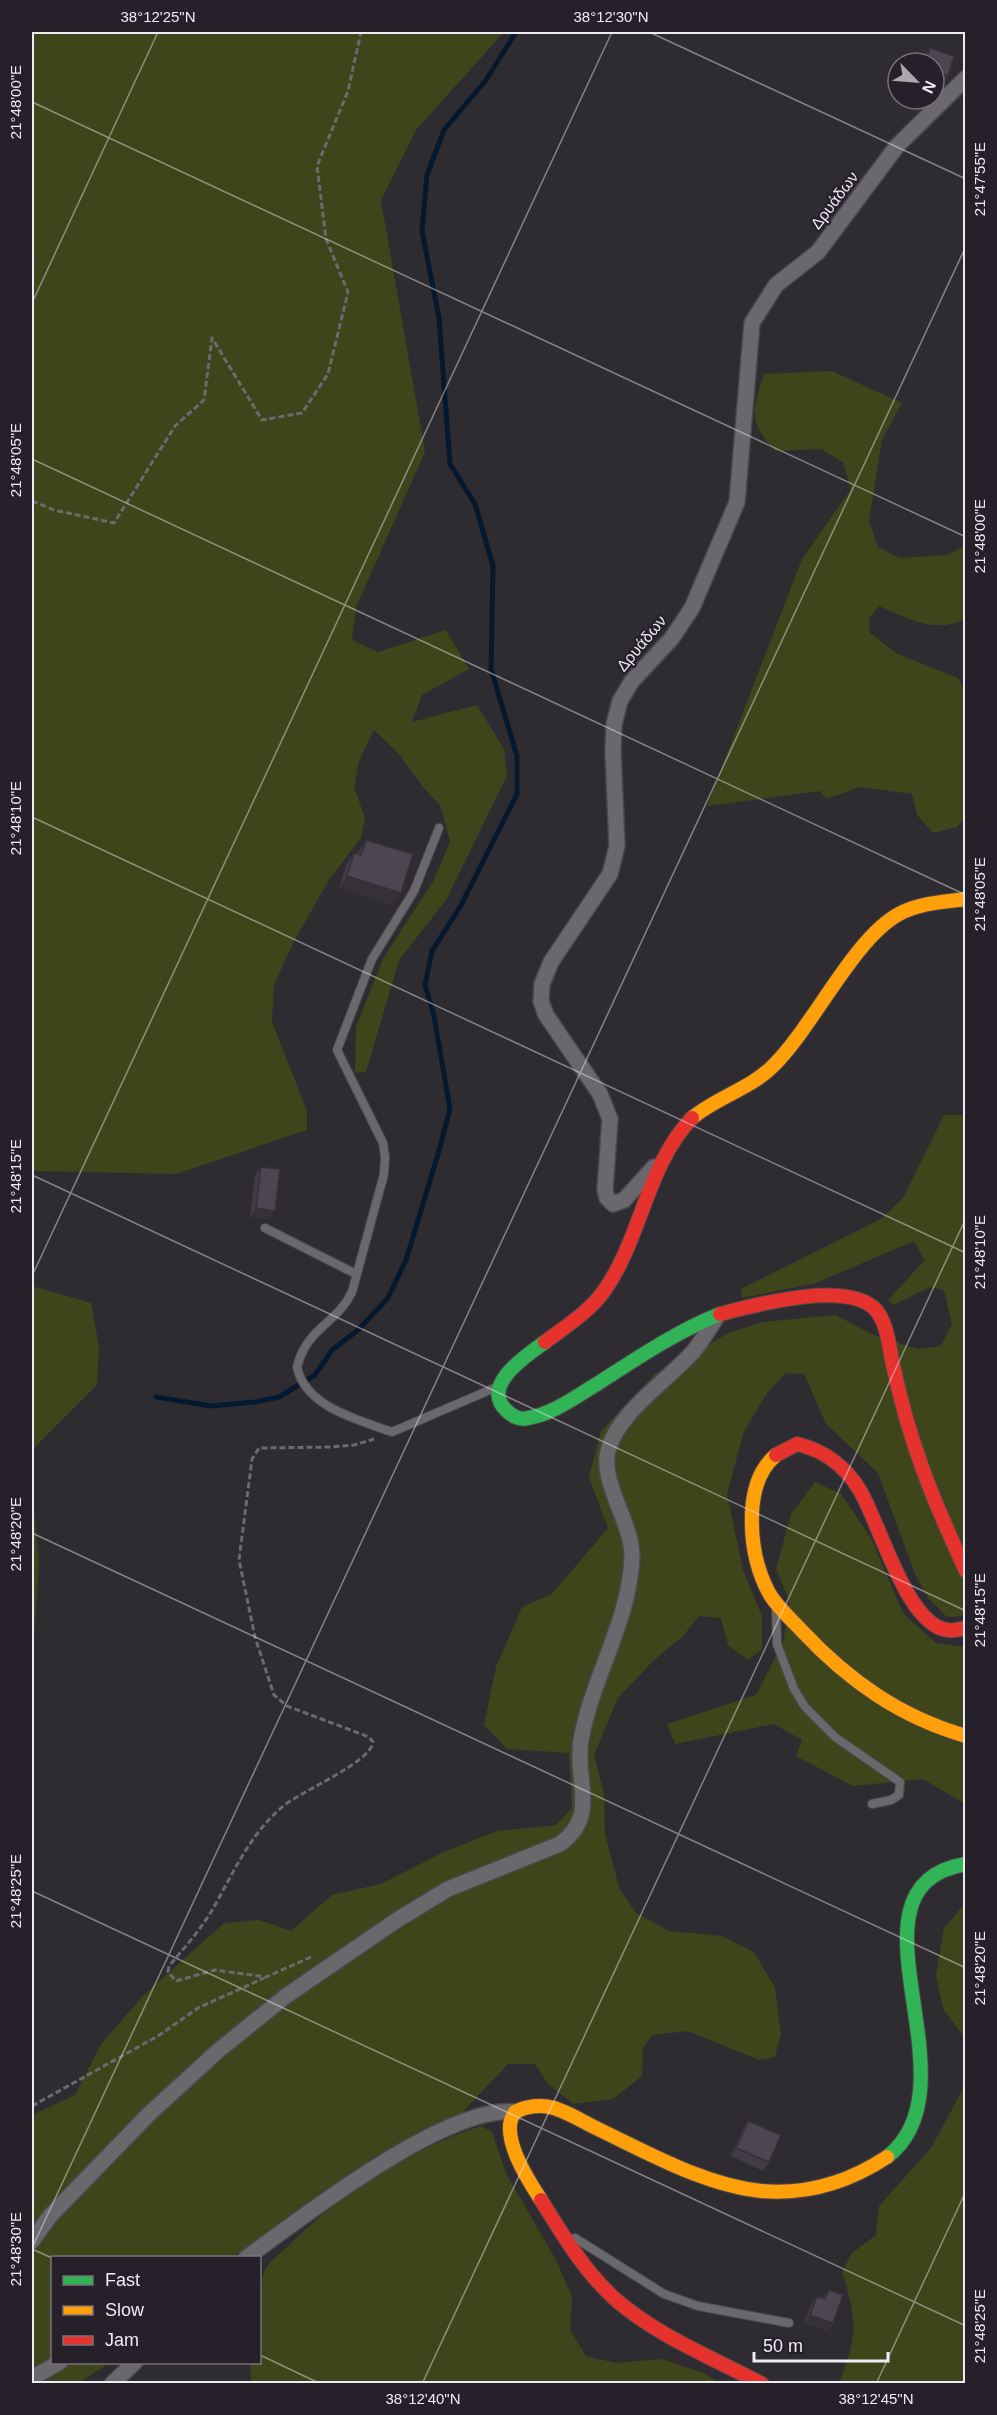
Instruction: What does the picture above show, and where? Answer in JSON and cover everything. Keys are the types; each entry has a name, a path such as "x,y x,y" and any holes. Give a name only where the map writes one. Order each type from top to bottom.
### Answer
{"street":[{"name":"Δρυάδων","path":"666,1153 624,1200 613,1204 607,1198 605,1190 610,1119 600,1094 546,1015 541,1001 542,984 551,962 610,874 617,846 613,751 614,724 620,701 632,681 672,638 692,608 737,502 753,323 765,300 776,285 818,252 897,146 966,78"},
{"path":"966,899 905,911 887,921 841,974 779,1060 757,1080 710,1102 694,1114 666,1153 632,1236 603,1293 510,1369 500,1385 500,1396 505,1410 515,1417 526,1419 554,1410 644,1355 718,1315 768,1302 841,1296 859,1300 875,1309 884,1324 903,1420 931,1496 966,1571"},
{"path":"32,2241 50,2216 149,2114 219,2050 286,1996 397,1920 448,1889 560,1844 571,1836 580,1822 584,1804 580,1743 586,1714 624,1606 630,1578 632,1554 629,1531 608,1468 608,1452 616,1432 635,1409 694,1351 718,1315"},
{"path":"966,1629 952,1633 921,1616 897,1575 860,1490 843,1469 827,1455 797,1444 776,1454 760,1470 752,1508 753,1541 760,1571 777,1604 867,1693 906,1716 966,1736"},
{"path":"762,2384 642,2319 614,2298 591,2272 557,2225 532,2182 509,2135 510,2122 516,2112 525,2105 538,2104 555,2108 700,2177 757,2192 788,2193 822,2187 857,2174 899,2149 907,2140 917,2108 917,2013 906,1925 912,1900 923,1881 942,1869 966,1864"},
{"path":"249,2256 349,2185 435,2132 493,2111 516,2112"},
{"path":"32,2378 56,2364"},
{"path":"112,2384 133,2364"}],"lane":[{"path":"439,828 414,891 372,959 337,1050 379,1135 385,1157 384,1174 347,1304 308,1340 297,1367 305,1388 321,1401 350,1416 392,1432 500,1385"},
{"path":"265,1228 356,1274"},
{"path":"777,1604 774,1619 777,1644 794,1689 805,1707 835,1737 900,1782 899,1795 891,1800 872,1804"},
{"path":"557,2225 597,2254 664,2294 698,2306 789,2323"}],"path":[{"path":"32,501 54,510 114,523 175,426 204,400 212,338 262,420 302,413 328,374 348,292 326,239 317,166 348,92 361,32"},
{"path":"266,1977 215,1970 176,1981 168,1972 169,1966 213,1908 254,1837 289,1800 367,1755 373,1742 357,1731 287,1706 274,1695 255,1637 239,1560 252,1459 259,1448 265,1446 354,1445 392,1432"},
{"path":"32,2106 158,2036 198,2008 320,1953"}],"green space":[{"path":"32,32 504,32 416,130 381,200 425,452 356,607 352,640 378,652 446,630 469,669 422,695 412,722 477,705 504,749 507,776 446,900 399,960 366,1072 355,1073 356,1027 384,957 434,880 450,841 440,805 423,787 398,753 374,730 359,761 354,787 365,818 361,838 330,878 293,943 274,985 272,1022 307,1111 307,1130 176,1174 32,1171"},
{"path":"832,371 902,403 882,440 869,521 878,547 900,558 946,555 965,546 965,620 953,624 931,625 911,620 879,606 869,619 870,633 896,653 958,678 965,691 965,817 957,827 933,833 917,815 912,794 860,787 826,799 820,791 707,806 802,559 851,489 843,462 821,449 775,451 766,441 756,423 757,397 764,374"},
{"path":"944,1115 965,1115 966,1609 962,1616 947,1617 928,1598 915,1574 878,1473 826,1424 804,1374 786,1373 767,1393 744,1431 727,1494 743,1570 762,1616 762,1649 748,1660 728,1645 721,1618 699,1616 683,1636 654,1660 618,1698 594,1755 604,1794 605,1834 619,1887 635,1912 669,1931 722,1936 754,1952 775,1988 781,2034 775,2057 759,2060 688,2031 652,2035 643,2049 642,2076 613,2099 573,2104 548,2084 535,2064 508,2064 460,2115 424,2129 234,2256 51,2256 51,2364 108,2364 79,2383 32,2383 32,2115 75,2095 101,2044 144,1995 224,1923 259,1920 291,1931 332,1895 381,1884 444,1852 497,1831 556,1825 572,1808 569,1753 507,1749 484,1725 496,1667 522,1607 552,1594 608,1528 589,1477 601,1431 655,1374 729,1333 762,1322 836,1315 871,1334 918,1349 941,1346 952,1324 944,1290 930,1287 894,1305 888,1300 925,1260 914,1241 816,1283 742,1298 741,1289 881,1219 903,1198"},
{"path":"32,1286 91,1303 99,1347 97,1385 32,1450"},
{"path":"815,1482 841,1494 871,1538 903,1613 936,1643 965,1647 965,1804 923,1779 853,1786 796,1756 802,1740 774,1724 675,1744 667,1724 756,1695 784,1640 789,1600 776,1569 791,1514"},
{"path":"32,1485 39,1564 32,1668"},
{"path":"963,1906 966,1906 965,2038 943,2009 936,1976 944,1928"},
{"path":"965,2060 965,2383 839,2383 850,2353 853,2328 851,2303 842,2272 852,2253 876,2235 879,2206 931,2148 962,2091"},
{"path":"481,2126 492,2132 506,2173 556,2260 572,2297 570,2330 586,2356 616,2363 661,2359 704,2373 719,2383 251,2383 250,2364 261,2364 261,2282 270,2263 306,2229 352,2193 403,2161 455,2135"}],"building":[{"path":"946,53 954,56 948,76 946,75"},
{"path":"366,840 413,854 401,893 347,876 354,853 361,855"},
{"path":"261,1167 280,1169 275,1211 256,1208"},
{"path":"748,2121 781,2135 769,2162 736,2148"},
{"path":"829,2290 843,2295 833,2323 810,2315 817,2296 825,2299"}],"waterway":[{"path":"156,1397 211,1406 255,1402 279,1397 315,1375 332,1350 358,1330 388,1298 406,1260 450,1109 434,1016 425,985 432,951 460,907 517,794 517,756 491,669 493,566 475,504 450,464 439,318 422,231 427,175 444,130 486,80 516,32"}],"traffic: fast":[{"path":"545,1342 518,1363 502,1382 499,1392 500,1401 512,1415 525,1419 555,1409 672,1337 720,1314"},
{"path":"887,2157 912,2124 921,2084 907,1947 910,1909 928,1880 966,1864"}],"traffic: slow":[{"path":"692,1118 754,1081 773,1066 803,1029 850,962 882,926 899,914 915,907 966,899"},
{"path":"776,1455 765,1467 758,1481 752,1513 752,1534 758,1564 764,1584 772,1598 820,1649 857,1681 897,1708 919,1719 966,1736"},
{"path":"541,2200 517,2157 510,2132 515,2112 534,2106 560,2110 658,2158 699,2175 740,2188 778,2192 811,2189 842,2180 887,2157"}],"traffic: jam":[{"path":"545,1342 569,1325 604,1291 627,1248 664,1158 692,1118"},
{"path":"720,1314 755,1305 822,1295 843,1296 861,1301 875,1309 883,1321 899,1393 914,1445 943,1520 966,1571"},
{"path":"776,1455 797,1444 816,1450 840,1466 859,1489 895,1570 919,1611 933,1624 948,1630 966,1628"},
{"path":"541,2200 584,2265 615,2299 649,2324 686,2346 762,2384"}]}
